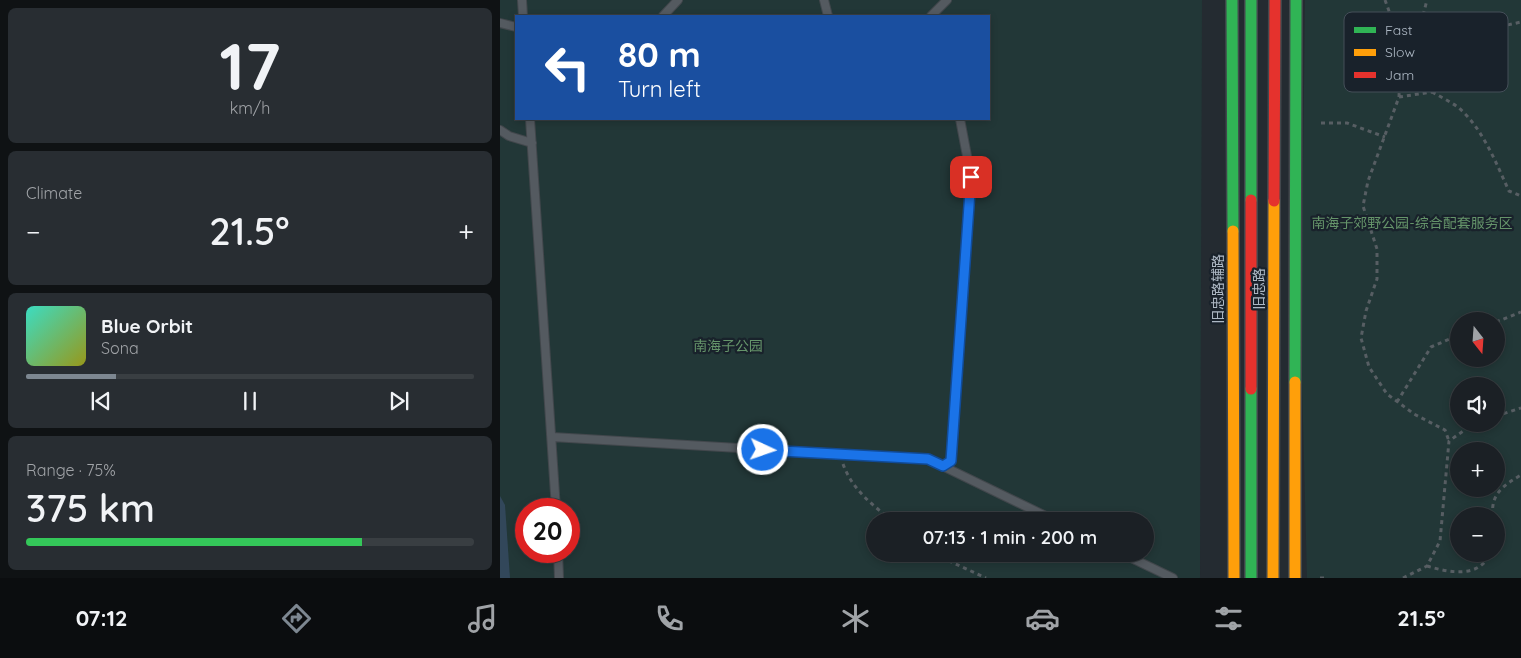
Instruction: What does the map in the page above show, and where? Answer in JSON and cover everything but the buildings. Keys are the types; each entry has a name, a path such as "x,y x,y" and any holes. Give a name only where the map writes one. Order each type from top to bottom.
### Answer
{"street":[{"name":"旧忠路辅路","path":"1232,0 1234,578"},
{"name":"旧忠路","path":"1251,0 1251,578"},
{"name":"旧忠路","path":"1273,578 1275,0"},
{"path":"1296,0 1296,578"}],"lane":[{"path":"522,0 523,15"},
{"path":"664,15 678,0"},
{"path":"824,0 828,15"},
{"path":"932,15 947,0"},
{"path":"500,24 515,27"},
{"path":"530,120 555,498"},
{"path":"943,466 951,461 971,177 960,120"},
{"path":"500,130 509,136 532,143"},
{"path":"552,437 928,459 1038,512"},
{"path":"1140,562 1173,578"},
{"path":"558,563 559,578"}],"path":[{"path":"1386,0 1390,12"},
{"path":"1424,12 1428,0"},
{"path":"1508,25 1521,22"},
{"path":"1399,92 1368,181 1363,206 1377,249 1377,279 1361,338 1369,367 1387,394 1414,414 1445,430 1448,441 1440,541 1427,566 1403,578"},
{"path":"1399,97 1432,92 1459,108 1478,130 1509,191 1521,196"},
{"path":"1321,123 1347,123 1385,137"},
{"path":"1505,318 1521,312"},
{"path":"1397,402 1431,347 1450,339"},
{"path":"1505,413 1521,408"},
{"path":"1448,441 1461,432"},
{"path":"840,454 849,480 880,512"},
{"path":"1492,507 1497,491 1521,475"},
{"path":"951,562 986,578"},
{"path":"1427,566 1446,572 1469,574 1482,569 1486,562"},
{"path":"1320,578 1326,578"}],"green space":[{"name":"南海子公园","path":"500,0 1202,0 1200,578 500,578"},
{"name":"南海子郊野公园-综合配套服务区","path":"1305,0 1521,0 1521,578 1307,578 1301,343"}],"water":[{"path":"500,496 505,505 510,578 500,578"}],"traffic: fast":[{"path":"1232,0 1233,231"},
{"path":"1251,0 1251,200"},
{"path":"1295,382 1296,0"},
{"path":"1251,389 1251,578"}],"traffic: slow":[{"path":"1273,578 1274,201"},
{"path":"1233,231 1234,578"},
{"path":"1295,382 1295,578"}],"traffic: jam":[{"path":"1274,201 1275,0"},
{"path":"1251,200 1251,389"}],"route":[{"path":"763,450 928,459 943,466 951,461 971,177"}]}
